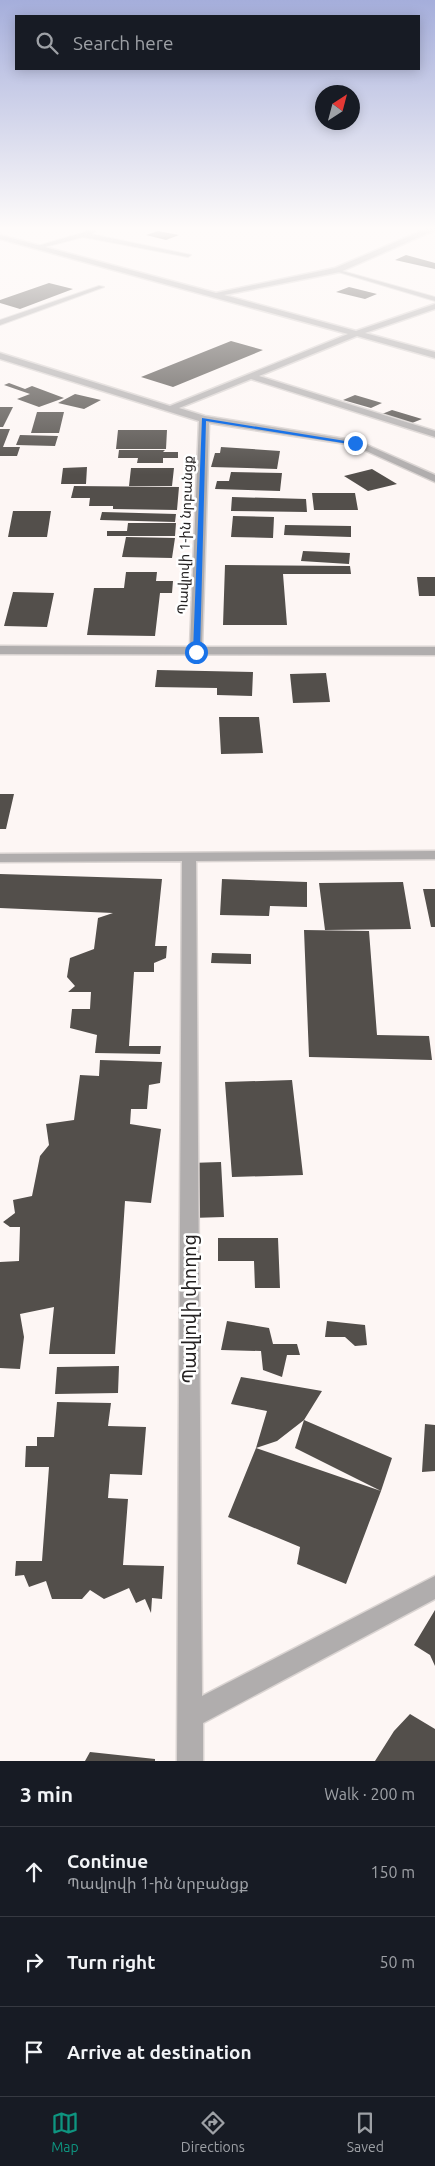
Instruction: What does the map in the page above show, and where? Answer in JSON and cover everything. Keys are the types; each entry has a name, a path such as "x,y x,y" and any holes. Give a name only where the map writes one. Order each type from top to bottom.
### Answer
{"street":[{"path":"276,311 435,355"},
{"path":"170,409 358,333 420,311"},
{"path":"0,356 204,419 355,443 435,479"},
{"path":"250,376 435,434"},
{"name":"Պավլովի 1-ին նրբանցք","path":"196,652 204,419"},
{"path":"0,650 196,652 435,651"},
{"path":"0,858 435,855"},
{"name":"Պավլովի փողոց","path":"189,858 190,1761"},
{"path":"190,1716 435,1587"}],"lane":[{"path":"3,311 18,317"},
{"path":"0,323 34,311"}],"building":[{"path":"231,341 263,350 173,387 141,377"},
{"path":"9,383 25,389 32,386 64,398 39,407 17,399 30,394 4,385"},
{"path":"75,394 101,400 84,409 58,403"},
{"path":"355,395 382,403 371,408 343,400"},
{"path":"0,407 13,407 3,427 0,427"},
{"path":"392,410 422,419 412,423 382,414"},
{"path":"37,412 64,412 59,433 31,433"},
{"path":"0,429 10,429 3,447 20,447 17,456 0,456"},
{"path":"118,430 167,430 166,449 116,449"},
{"path":"20,435 58,436 55,446 16,445"},
{"path":"221,447 280,451 277,469 211,467 215,453 220,453"},
{"path":"119,450 165,450 163,452 178,452 178,458 163,458 163,463 137,463 138,458 118,458"},
{"path":"87,467 86,484 61,484 63,468"},
{"path":"131,468 174,468 172,486 129,486"},
{"path":"372,469 397,484 368,491 344,476"},
{"path":"231,472 282,473 280,491 215,489 217,481 229,481"},
{"path":"74,486 179,487 177,510 113,509 113,506 89,506 90,498 71,498"},
{"path":"312,493 355,493 358,510 314,510"},
{"path":"232,497 306,499 307,512 231,511"},
{"path":"13,511 51,511 47,537 8,537"},
{"path":"102,512 176,514 175,522 100,520"},
{"path":"233,516 274,517 273,538 231,537"},
{"path":"128,523 176,523 175,536 107,536 107,531 127,531"},
{"path":"285,525 351,526 351,537 284,535"},
{"path":"126,537 175,538 172,558 122,557"},
{"path":"303,551 350,553 349,564 301,561"},
{"path":"225,565 350,566 351,574 283,574 287,625 223,625"},
{"path":"126,572 157,572 156,581 173,581 172,593 160,593 155,636 87,635 94,588 124,588"},
{"path":"417,577 435,577 435,596 419,596"},
{"path":"13,592 54,593 47,627 4,626"},
{"path":"157,670 253,672 252,696 217,695 217,688 155,687"},
{"path":"326,673 330,702 293,703 290,674"},
{"path":"219,717 259,717 263,753 221,754"},
{"path":"0,794 14,794 6,829 0,829"},
{"path":"0,874 162,879 155,946 167,946 166,958 154,963 154,972 134,972 129,1046 161,1046 160,1054 95,1053 97,1035 70,1028 72,1009 90,1009 91,992 68,992 75,986 67,977 70,958 94,949 98,918 113,913 0,908"},
{"path":"222,879 307,882 307,907 270,906 269,916 220,915"},
{"path":"403,882 411,929 325,930 319,883"},
{"path":"423,889 435,889 435,927 431,927"},
{"path":"304,930 369,931 377,1035 429,1036 432,1060 309,1057"},
{"path":"212,953 251,954 251,964 211,963"},
{"path":"100,1060 162,1062 160,1083 149,1085 147,1109 131,1109 130,1124 161,1129 151,1203 125,1201 115,1354 49,1354 54,1307 20,1314 24,1337 20,1369 0,1368 0,1262 19,1261 20,1227 10,1227 3,1222 15,1213 13,1200 32,1196 40,1156 49,1145 46,1124 74,1120 80,1075 99,1076"},
{"path":"292,1080 303,1175 232,1177 225,1082"},
{"path":"221,1162 224,1217 191,1218 190,1163"},
{"path":"218,1238 278,1238 280,1288 255,1288 254,1261 218,1261"},
{"path":"227,1321 269,1328 273,1344 297,1344 300,1355 287,1355 282,1377 263,1370 261,1351 221,1350"},
{"path":"327,1321 365,1325 367,1345 355,1346 345,1337 325,1337"},
{"path":"119,1366 118,1393 55,1394 57,1367"},
{"path":"241,1377 322,1391 304,1420 277,1441 256,1448 267,1411 231,1404"},
{"path":"57,1402 111,1403 108,1426 146,1427 142,1475 110,1474 108,1498 128,1499 123,1565 164,1566 162,1599 152,1598 151,1613 145,1599 136,1603 129,1588 104,1599 90,1590 82,1599 52,1599 46,1581 29,1587 24,1575 15,1576 16,1561 42,1561 49,1467 25,1467 26,1446 37,1446 37,1437 54,1437"},
{"path":"304,1420 392,1458 381,1491 295,1448"},
{"path":"425,1424 435,1425 435,1471 422,1472"},
{"path":"256,1448 381,1491 346,1584 297,1564 300,1547 228,1517"},
{"path":"435,1610 435,1666 430,1655 414,1645"},
{"path":"410,1714 435,1729 435,1761 375,1761 394,1731"},
{"path":"90,1752 155,1759 155,1761 85,1761"}],"route":[{"path":"196,652 204,419 355,443"}]}
